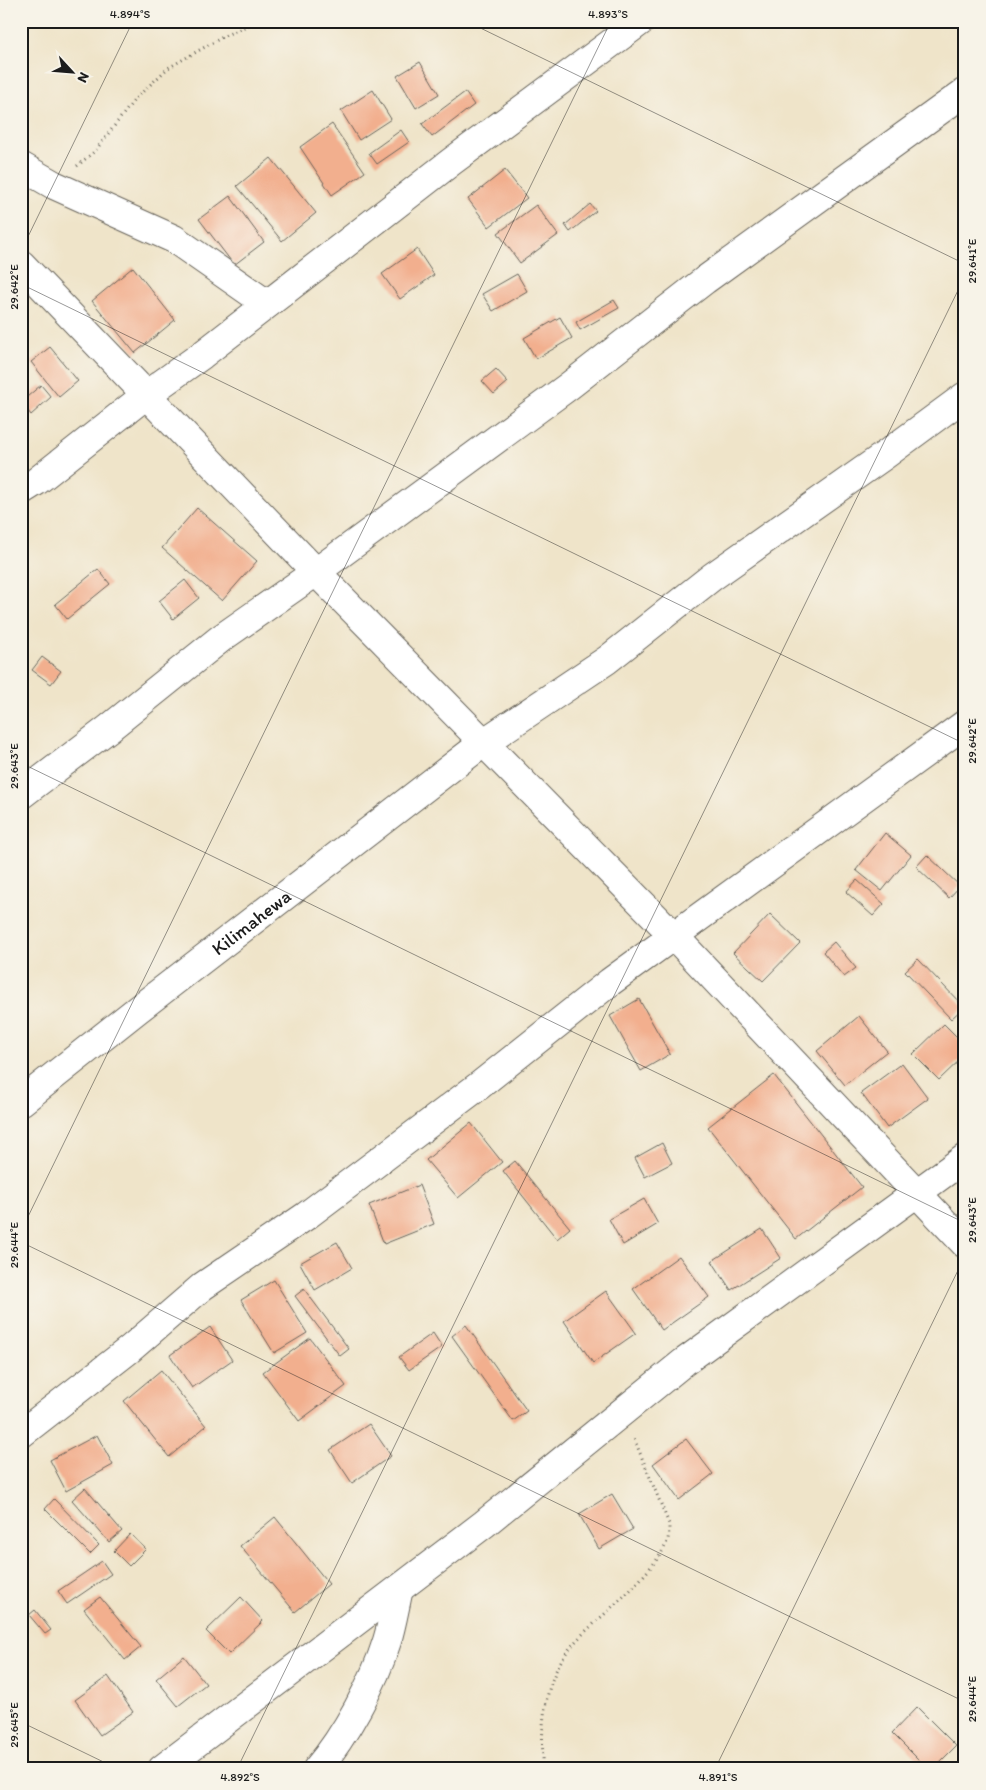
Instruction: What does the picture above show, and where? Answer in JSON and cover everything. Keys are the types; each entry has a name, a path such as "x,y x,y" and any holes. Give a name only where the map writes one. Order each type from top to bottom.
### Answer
{"street":[{"path":"21,491 37,481 146,395 202,355 451,162 641,21"},
{"path":"21,795 220,640 316,572 569,386 705,280 965,92"},
{"path":"21,166 54,186 174,239 267,304"},
{"path":"21,264 316,572 674,936 965,1244"},
{"name":"Kilimahewa","path":"21,1102 136,1010 484,744 606,660 712,577 965,396"},
{"path":"21,1434 130,1349 203,1286 314,1210 480,1085 610,982 965,724"},
{"path":"162,1769 484,1524 692,1357 965,1158"},
{"path":"317,1769 326,1758 365,1695 387,1642 399,1589"}],"path":[{"path":"54,186 96,151 135,99 168,68 226,35 258,21"},
{"path":"544,1769 544,1724 548,1695 562,1658 577,1640 640,1580 662,1554 668,1537 669,1524 622,1412"}],"building":[{"path":"420,62 439,94 416,108 397,76"},
{"path":"373,90 391,119 359,140 341,111"},
{"path":"465,92 474,105 432,137 422,124"},
{"path":"332,124 365,172 332,195 300,147"},
{"path":"401,130 409,142 377,164 369,153"},
{"path":"271,158 316,213 282,241 237,186"},
{"path":"505,170 527,198 489,227 468,199"},
{"path":"230,196 264,242 234,265 199,219"},
{"path":"590,204 596,211 570,232 565,225"},
{"path":"536,205 558,235 520,263 498,233"},
{"path":"417,249 434,275 400,299 382,274"},
{"path":"133,267 175,320 135,353 92,301"},
{"path":"517,274 527,291 493,311 482,294"},
{"path":"614,300 619,308 580,330 576,322"},
{"path":"560,317 572,338 536,359 524,338"},
{"path":"50,347 78,381 59,397 31,362"},
{"path":"496,369 508,382 494,394 482,381"},
{"path":"41,385 51,397 31,415 21,402"},
{"path":"197,508 257,561 222,601 162,548"},
{"path":"98,569 110,584 67,619 55,604"},
{"path":"185,580 199,598 173,619 159,601"},
{"path":"42,657 61,671 51,684 32,670"},
{"path":"885,833 911,855 882,891 856,870"},
{"path":"927,855 960,886 949,898 916,867"},
{"path":"857,880 884,904 873,916 846,892"},
{"path":"770,914 800,943 763,981 733,953"},
{"path":"834,942 856,968 844,977 823,952"},
{"path":"918,959 964,1007 951,1019 905,971"},
{"path":"639,999 670,1054 641,1071 610,1016"},
{"path":"859,1016 887,1051 845,1085 817,1051"},
{"path":"944,1024 965,1045 965,1055 939,1080 913,1054"},
{"path":"902,1063 928,1098 887,1128 861,1093"},
{"path":"774,1075 862,1187 796,1239 708,1127"},
{"path":"471,1123 502,1162 458,1198 426,1160"},
{"path":"662,1143 672,1163 645,1177 635,1158"},
{"path":"515,1161 570,1228 557,1239 503,1171"},
{"path":"419,1185 434,1224 384,1244 369,1205"},
{"path":"644,1199 658,1224 623,1245 609,1219"},
{"path":"762,1229 781,1258 731,1290 712,1261"},
{"path":"337,1242 352,1268 315,1290 300,1263"},
{"path":"679,1256 709,1297 662,1330 633,1289"},
{"path":"274,1280 307,1333 274,1353 241,1300"},
{"path":"304,1289 349,1349 340,1356 295,1296"},
{"path":"606,1291 636,1333 593,1363 564,1321"},
{"path":"466,1325 527,1411 513,1421 452,1336"},
{"path":"210,1327 232,1360 192,1388 170,1355"},
{"path":"433,1333 442,1347 409,1370 399,1357"},
{"path":"310,1338 346,1386 299,1421 263,1372"},
{"path":"161,1370 206,1426 169,1457 124,1401"},
{"path":"369,1424 391,1456 352,1483 330,1450"},
{"path":"97,1435 113,1465 66,1491 50,1460"},
{"path":"686,1439 713,1474 679,1500 653,1464"},
{"path":"85,1488 122,1531 109,1542 72,1500"},
{"path":"612,1494 633,1529 599,1549 579,1514"},
{"path":"54,1499 99,1545 90,1554 45,1509"},
{"path":"275,1517 329,1584 295,1612 240,1546"},
{"path":"130,1534 146,1549 129,1566 114,1551"},
{"path":"102,1561 111,1574 67,1604 58,1591"},
{"path":"100,1597 141,1647 125,1660 84,1609"},
{"path":"241,1597 263,1621 229,1654 206,1631"},
{"path":"35,1610 51,1630 45,1634 29,1615"},
{"path":"184,1656 206,1684 178,1706 156,1679"},
{"path":"108,1676 133,1712 100,1735 75,1700"},
{"path":"917,1707 956,1746 933,1769 928,1769 892,1733"}]}
